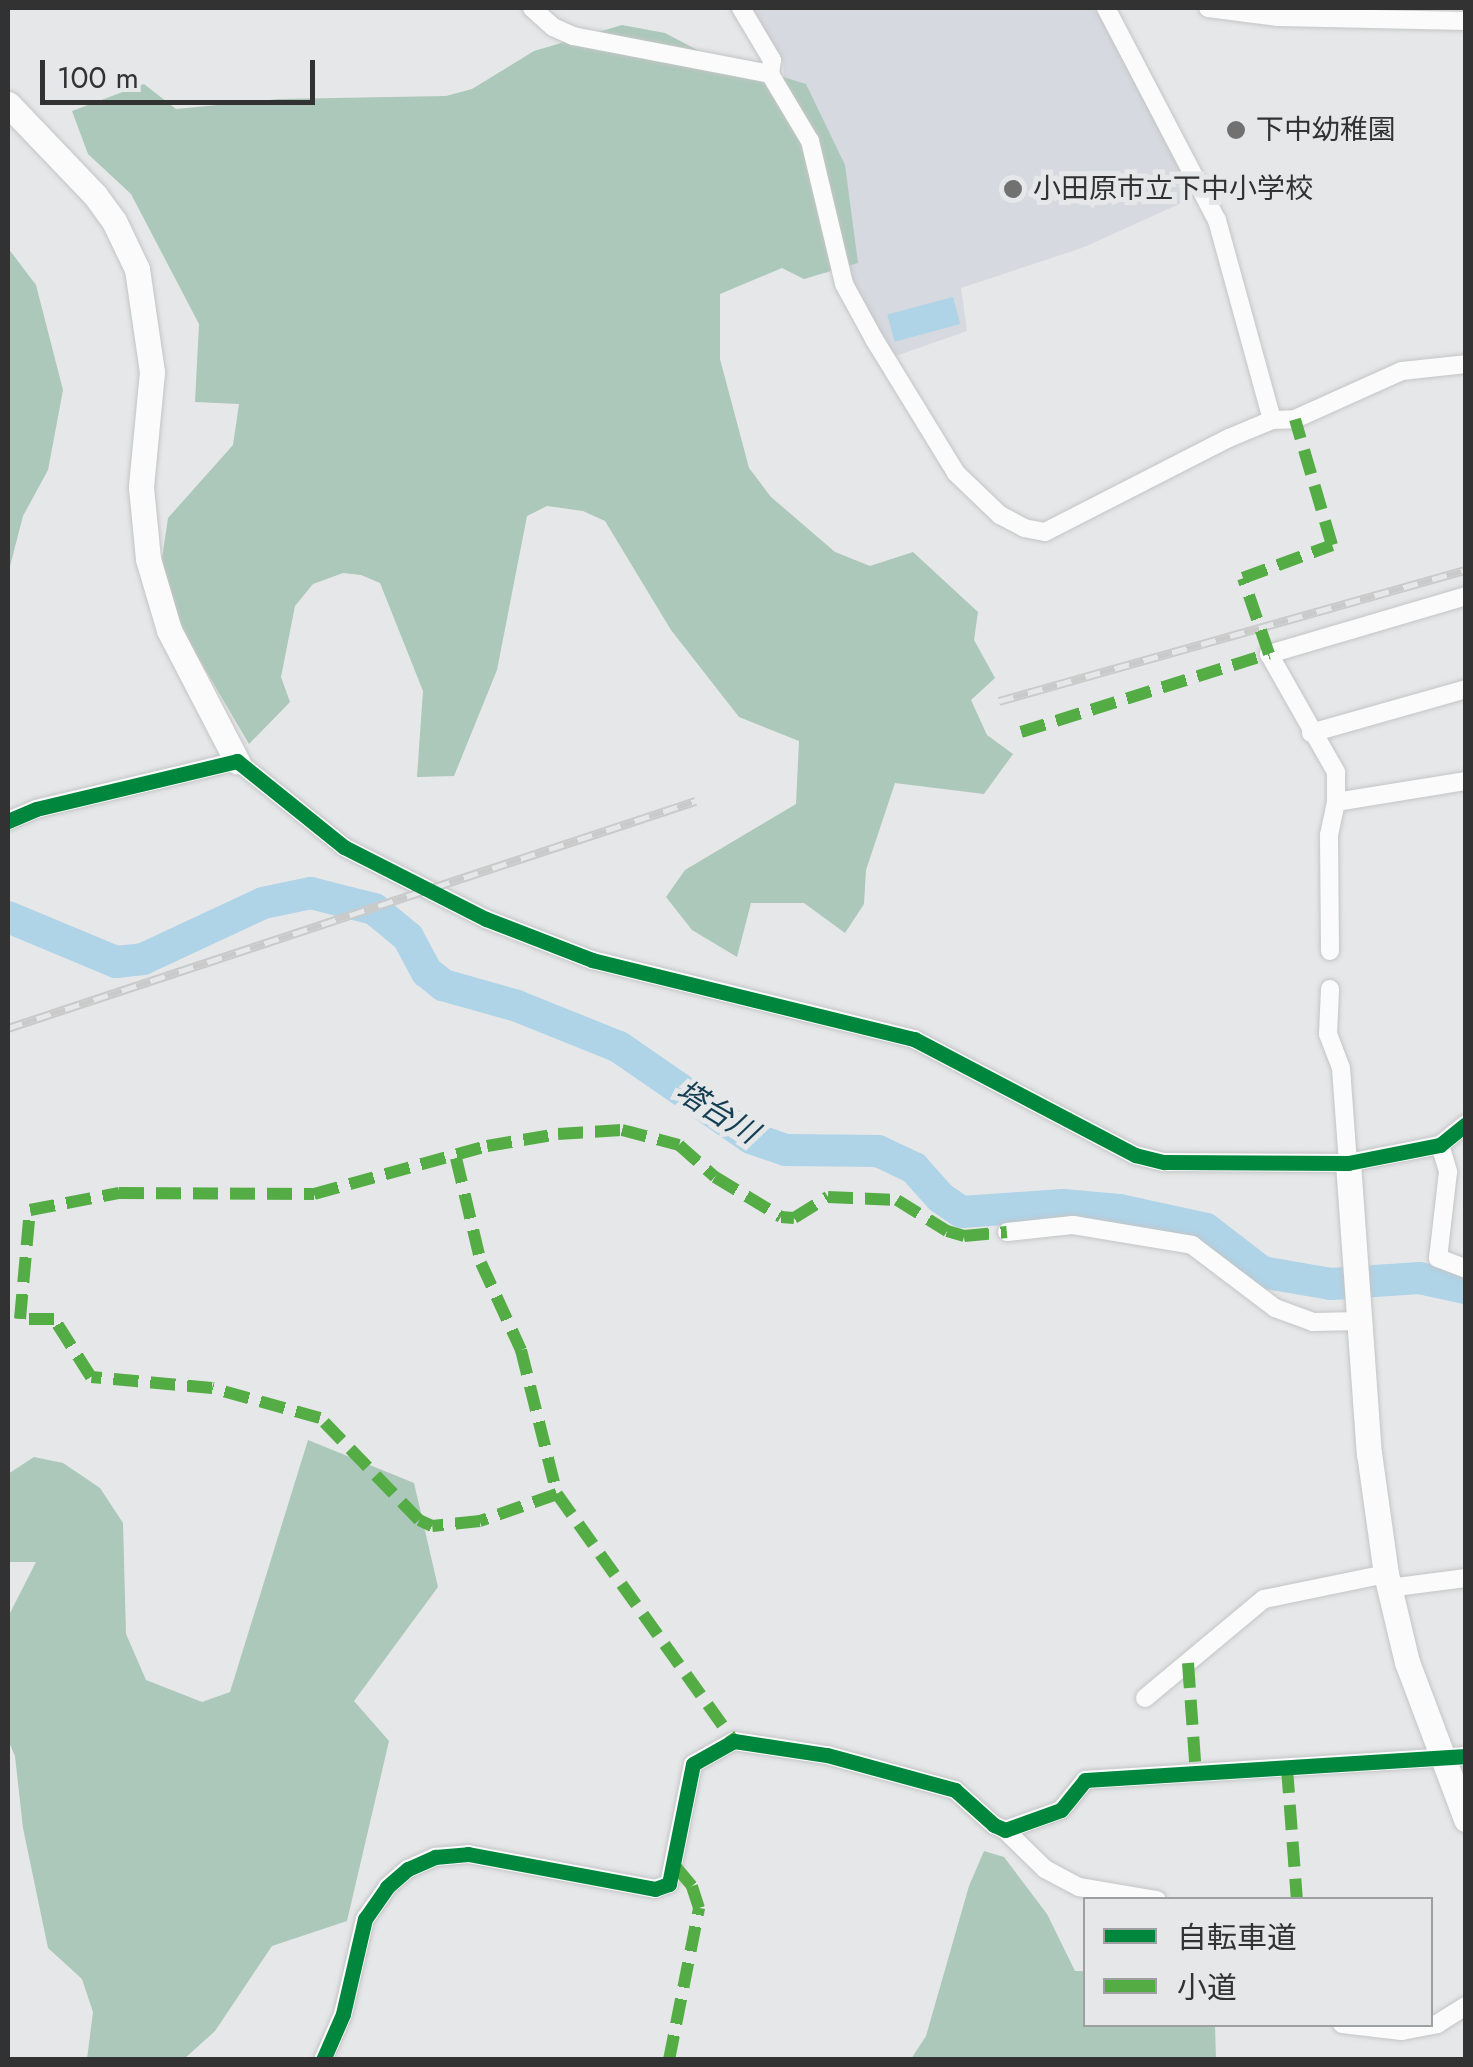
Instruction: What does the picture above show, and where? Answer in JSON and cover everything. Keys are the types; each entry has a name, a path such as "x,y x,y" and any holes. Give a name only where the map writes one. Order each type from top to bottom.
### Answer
{"street":[{"path":"532,8 552,27 573,36 770,74"},
{"path":"741,8 772,60 770,74 810,141 844,284 948,461 1000,516 1024,528 1045,532 1272,420 1295,419 1402,371 1466,364"},
{"path":"1106,8 1218,220 1272,420"},
{"path":"1208,8 1278,17 1466,21"},
{"path":"8,104 94,194 114,222 137,270 151,356 140,487 148,559 169,630 238,761 344,847 556,949 914,1039 1135,1155 1164,1162 1348,1163 1440,1145 1466,1124"},
{"path":"1330,951 1329,835 1336,802 1336,772 1310,733 1268,654 1466,596"},
{"path":"1310,733 1466,689"},
{"path":"8,821 36,809 238,761"},
{"path":"1336,802 1466,781"},
{"path":"1330,989 1328,1034 1341,1068 1368,1453 1388,1581 1407,1662 1453,1757 1466,1819"},
{"path":"1440,1145 1448,1172 1438,1258 1466,1269"},
{"path":"1006,1232 1073,1225 1192,1245 1275,1308 1312,1322 1360,1314"},
{"path":"1145,1698 1264,1599 1388,1581 1466,1578"},
{"path":"323,2060 342,2014 366,1920 387,1887 408,1869 435,1856 468,1854 655,1889 669,1884 693,1764 734,1741 827,1755 955,1790 1005,1830 1045,1870 1079,1886 1140,1897"},
{"path":"1005,1830 1061,1810 1085,1780 1453,1757"},
{"path":"1433,2025 1466,2006"},
{"path":"1364,2027 1402,2032 1424,2027"}],"shaded area":[{"name":"小田原市立下中小学校","path":"753,8 1095,8 1197,196 1082,248 961,288 967,331 893,357 857,293 785,89 783,62"}],"green space":[{"path":"622,25 665,33 703,53 806,84 845,165 858,263 804,279 782,268 720,294 720,359 749,468 771,497 835,552 870,566 913,552 978,612 974,640 995,678 971,700 987,735 1013,754 984,794 895,783 866,870 864,904 845,933 804,903 751,903 737,957 692,930 666,897 685,870 796,804 799,741 739,717 671,630 605,521 583,511 547,506 527,516 497,670 454,776 417,777 423,691 380,583 361,575 343,573 313,584 295,606 281,677 290,702 249,744 183,632 160,572 168,518 233,445 239,404 195,402 199,324 131,194 88,154 72,111 144,84 176,109 279,99 446,96 472,89 534,51"},
{"path":"8,248 36,285 63,390 48,470 23,516 8,574"},
{"path":"308,1440 414,1483 438,1587 354,1701 389,1741 347,1921 272,1946 215,2031 184,2059 87,2059 93,2012 82,1979 48,1948 23,1828 15,1756 8,1740 8,1617 36,1562 8,1562 8,1474 34,1457 63,1463 100,1488 123,1523 126,1634 146,1680 202,1702 230,1692"},
{"path":"984,1851 1004,1857 1047,1914 1075,1971 1083,1971 1083,2027 1215,2027 1216,2059 911,2059 926,2036 969,1886"}],"water":[{"path":"953,297 960,324 895,342 887,315"}],"waterway":[{"name":"塔台川","path":"8,917 116,962 143,959 263,903 311,893 374,909 408,937 427,972 443,985 517,1006 619,1047 751,1138 786,1150 878,1151 914,1168 941,1198 962,1212 1063,1205 1119,1210 1206,1229 1262,1272 1331,1284 1419,1278 1466,1288"}],"railway":[{"path":"999,701 1466,570"},
{"path":"8,1028 695,801"}],"marked path":[{"path":"1021,732 1269,654 1243,578 1332,545 1295,419"},
{"path":"557,1494 480,1521 432,1526 419,1520 320,1418 212,1388 91,1377 54,1319 20,1319 30,1210 119,1193 314,1194 487,1146 558,1134 622,1130 679,1145 715,1177 781,1217 794,1218 828,1197 897,1200 947,1231 964,1236 1007,1232"},
{"path":"456,1158 481,1263 521,1350 557,1494 734,1741"},
{"path":"1188,1663 1196,1775"},
{"path":"1287,1768 1297,1897"},
{"path":"669,2060 699,1908 692,1886 673,1863"}],"cycle path":[{"path":"8,821 36,809 237,761 344,847 486,919 592,960 914,1039 1135,1155 1164,1162 1348,1163 1440,1145 1466,1124"},
{"path":"323,2060 343,2014 365,1919 387,1887 408,1869 435,1857 468,1854 655,1889 669,1884 693,1764 734,1741 827,1755 955,1790 1005,1830 1061,1810 1085,1780 1466,1756"}],"place":[{"name":"下中幼稚園","path":"1236,130"},
{"name":"小田原市立下中小学校","path":"1013,189"}]}
